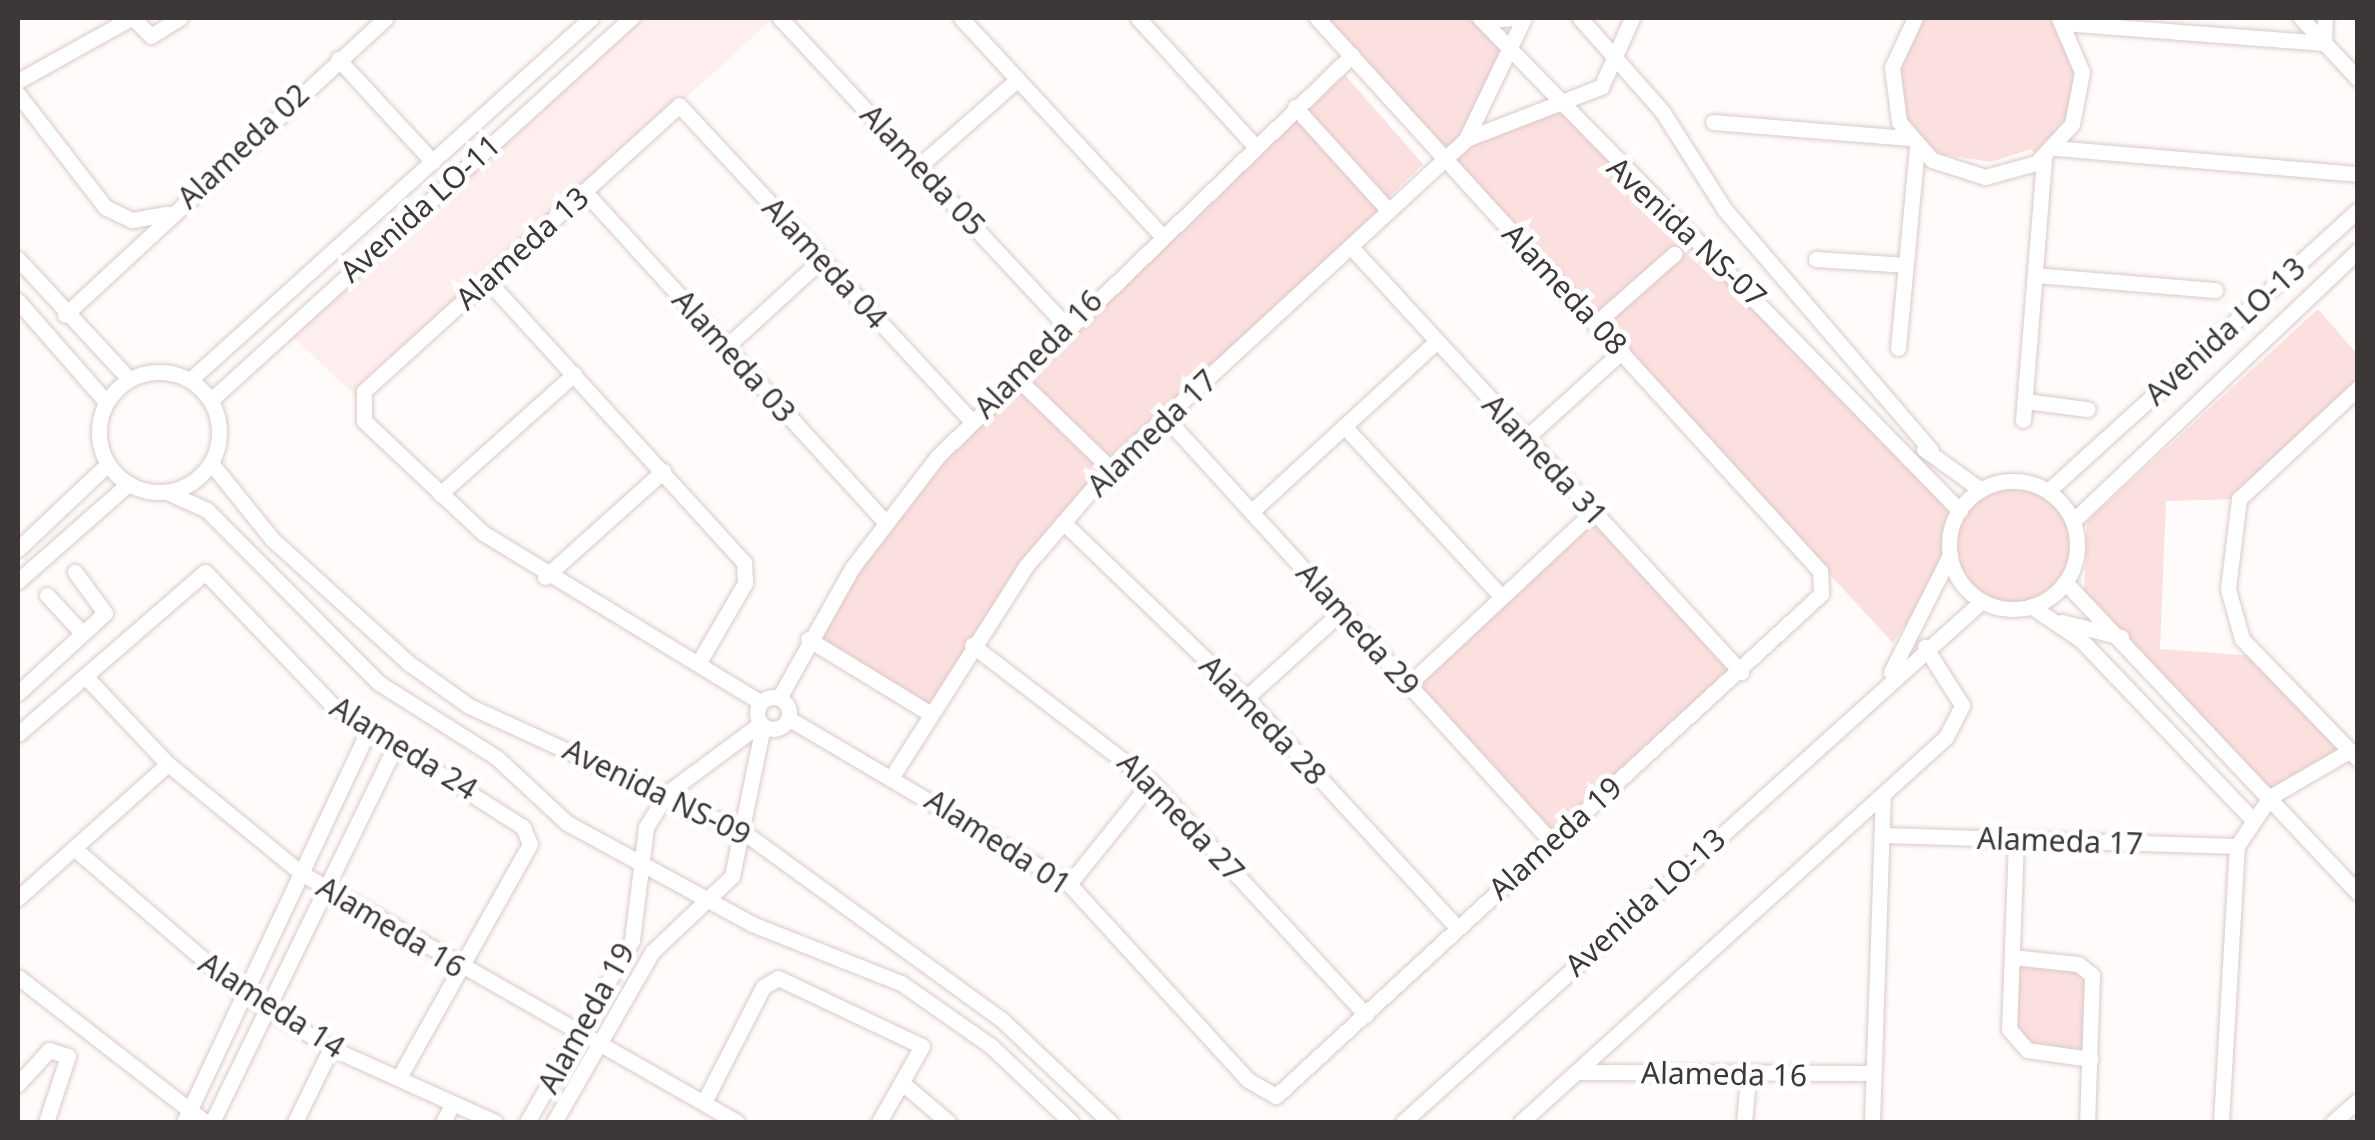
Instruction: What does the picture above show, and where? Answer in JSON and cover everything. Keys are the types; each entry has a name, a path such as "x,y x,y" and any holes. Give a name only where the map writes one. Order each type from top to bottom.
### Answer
{"street":[{"path":"18,81 132,18 150,36 180,18"},
{"name":"Alameda 02","path":"18,94 105,207 132,220 171,214 386,18"},
{"name":"Avenida LO-11","path":"190,380 591,18"},
{"name":"Avenida LO-11","path":"211,400 632,18"},
{"name":"Alameda 05","path":"780,18 1064,324"},
{"path":"961,18 1161,235"},
{"path":"1138,18 1254,146"},
{"name":"Alameda 08","path":"1317,18 1812,562"},
{"path":"1481,19 1521,18"},
{"path":"1466,139 1504,45 1521,18"},
{"name":"Avenida NS-07","path":"1580,18 1615,58 1726,210 1931,450 1981,490"},
{"path":"1466,139 1560,106 1601,86 1632,18"},
{"path":"1915,18 1901,24 1891,76 1900,122 1932,160 1981,177 2023,170 2050,152 2067,132 2082,86 2073,39 2061,20"},
{"path":"2301,18 2358,79"},
{"path":"2324,43 2325,18"},
{"name":"Avenida NS-07","path":"1481,19 1560,106 1898,443 1960,510"},
{"path":"2061,20 2324,43"},
{"path":"2073,39 2090,25"},
{"name":"Alameda 16","path":"779,698 808,639 884,521 972,420 1064,324 1352,55"},
{"path":"338,59 433,162"},
{"path":"919,166 1017,80"},
{"name":"Alameda 13","path":"440,494 364,421 364,391 679,106"},
{"name":"Alameda 04","path":"679,106 972,420"},
{"path":"1295,107 1388,210"},
{"path":"1713,122 1877,135 1913,142"},
{"path":"1877,135 1900,122"},
{"path":"2067,132 2088,150"},
{"name":"Alameda 17","path":"893,775 972,645 1063,522 1110,468 1466,139"},
{"path":"1898,348 1914,178 1913,142"},
{"path":"2050,152 2088,150 2358,174"},
{"path":"2023,420 2042,187 2050,152"},
{"path":"1914,178 1932,160"},
{"path":"2023,170 2042,187"},
{"name":"Alameda 03","path":"584,191 884,521"},
{"name":"Avenida LO-13","path":"2048,491 2358,210"},
{"path":"65,314 171,214"},
{"name":"Alameda 31","path":"1351,247 1741,672"},
{"name":"Avenida LO-13","path":"2073,521 2358,251"},
{"path":"1596,324 1674,254"},
{"path":"18,259 65,314 130,379"},
{"path":"726,346 822,259"},
{"path":"1816,260 1906,265"},
{"path":"2035,276 2215,290"},
{"path":"487,280 747,568 699,662"},
{"path":"18,301 106,402"},
{"path":"1251,512 1436,342"},
{"path":"1525,438 1622,351"},
{"path":"150,372 190,380 211,400 220,432 211,463 167,492 128,484 108,464 99,430 106,402 130,379 150,372"},
{"path":"574,374 440,494 545,576 699,662 760,702 779,698 788,718 762,725 760,702"},
{"path":"1015,376 1110,468"},
{"path":"2222,1122 2237,846 2270,797 2352,756 2242,639 2228,590 2240,499 2358,388"},
{"path":"2025,402 2087,409"},
{"name":"Alameda 29","path":"1165,417 1551,841"},
{"path":"1344,426 1501,596"},
{"name":"Avenida NS-07","path":"1898,443 1931,450"},
{"name":"Avenida NS-09","path":"211,463 272,539 410,664 469,706 742,830 1001,1019 1110,1122"},
{"path":"18,549 108,464"},
{"path":"545,576 663,471"},
{"path":"2032,606 2065,582 2075,563 2073,521 2048,491 2015,481 1981,490 1960,510 1950,554 1982,601 2032,606 2062,622 2122,637"},
{"path":"18,580 128,484"},
{"name":"Avenida NS-09","path":"167,492 207,510 380,683 641,866 902,983 991,1046 1070,1122"},
{"path":"1408,685 1593,512"},
{"name":"Alameda 28","path":"1063,522 1246,698 1456,926"},
{"name":"Avenida LO-13","path":"1888,680 1950,554"},
{"name":"Alameda 19","path":"1259,1091 1291,1088 1456,926 1741,672 1825,588 1812,562"},
{"path":"18,693 105,613 74,572"},
{"name":"Alameda 24","path":"85,676 194,574 215,576 316,690 523,827 530,844 459,968"},
{"path":"2065,582 2122,637 2358,892"},
{"path":"47,595 82,633"},
{"name":"Avenida LO-13","path":"1403,1122 1888,680 1982,601"},
{"path":"1246,698 1342,610"},
{"path":"2062,622 2252,819"},
{"path":"808,639 929,713"},
{"name":"Alameda 27","path":"972,645 1151,782 1366,1016"},
{"path":"1521,1122 1883,797 1959,715 1956,688 1925,647"},
{"path":"18,734 85,676"},
{"name":"Alameda 16","path":"85,676 168,764 301,873 459,968 737,1122"},
{"name":"Alameda 01","path":"788,718 893,775 1068,884 1259,1091"},
{"name":"Alameda 19","path":"528,1122 632,940 646,827 667,793 762,725"},
{"name":"Alameda 19","path":"554,1122 652,952 732,876 762,725"},
{"path":"186,1118 368,728"},
{"path":"18,977 186,1118 208,1122 396,744"},
{"path":"19,894 168,764"},
{"path":"1068,884 1151,782"},
{"path":"1872,1122 1883,797"},
{"name":"Alameda 17","path":"1883,835 2237,846"},
{"path":"2016,840 2013,1037 2036,1054 2090,1059"},
{"name":"Alameda 14","path":"75,849 244,996 331,1048 400,1076 494,1122"},
{"path":"2012,957 2078,964 2092,975 2087,1122"},
{"path":"400,1076 459,968"},
{"path":"704,1102 774,978 910,1036 922,1046 921,1063 879,1122"},
{"path":"295,1122 331,1048"},
{"path":"18,1084 48,1050 68,1056 46,1122"},
{"name":"Alameda 16","path":"1576,1072 1748,1079 1872,1073"},
{"path":"1744,1122 1748,1079"},
{"path":"906,1087 948,1122"},
{"path":"2333,1122 2358,1100"},
{"path":"443,1122 453,1103"}],"shaded area":[{"path":"629,18 773,18 359,399 286,330"},
{"path":"1316,18 1480,18 1505,45 1467,138 1561,105 1676,207 1960,510 1997,483 2032,484 2058,499 2077,541 2065,582 2044,601 2003,608 1959,579 1951,555 1893,643"},
{"path":"1923,18 2049,18 2058,27 2075,75 2067,120 2036,155 2031,149 1991,162 1933,153 1906,120 1898,73"},
{"path":"1345,75 1423,164 1383,203 1388,210 1104,461 1110,468 929,713 809,639 915,482 1295,107 1303,114"},
{"path":"2318,309 2357,354 2357,388 2239,499 2166,501 2160,649 2256,656 2346,753 2270,797 2084,597 2087,521"},
{"path":"1593,512 1742,671 1557,844 1408,685"},
{"path":"2012,957 2086,969 2090,1059 2019,1044 2008,994"}]}
